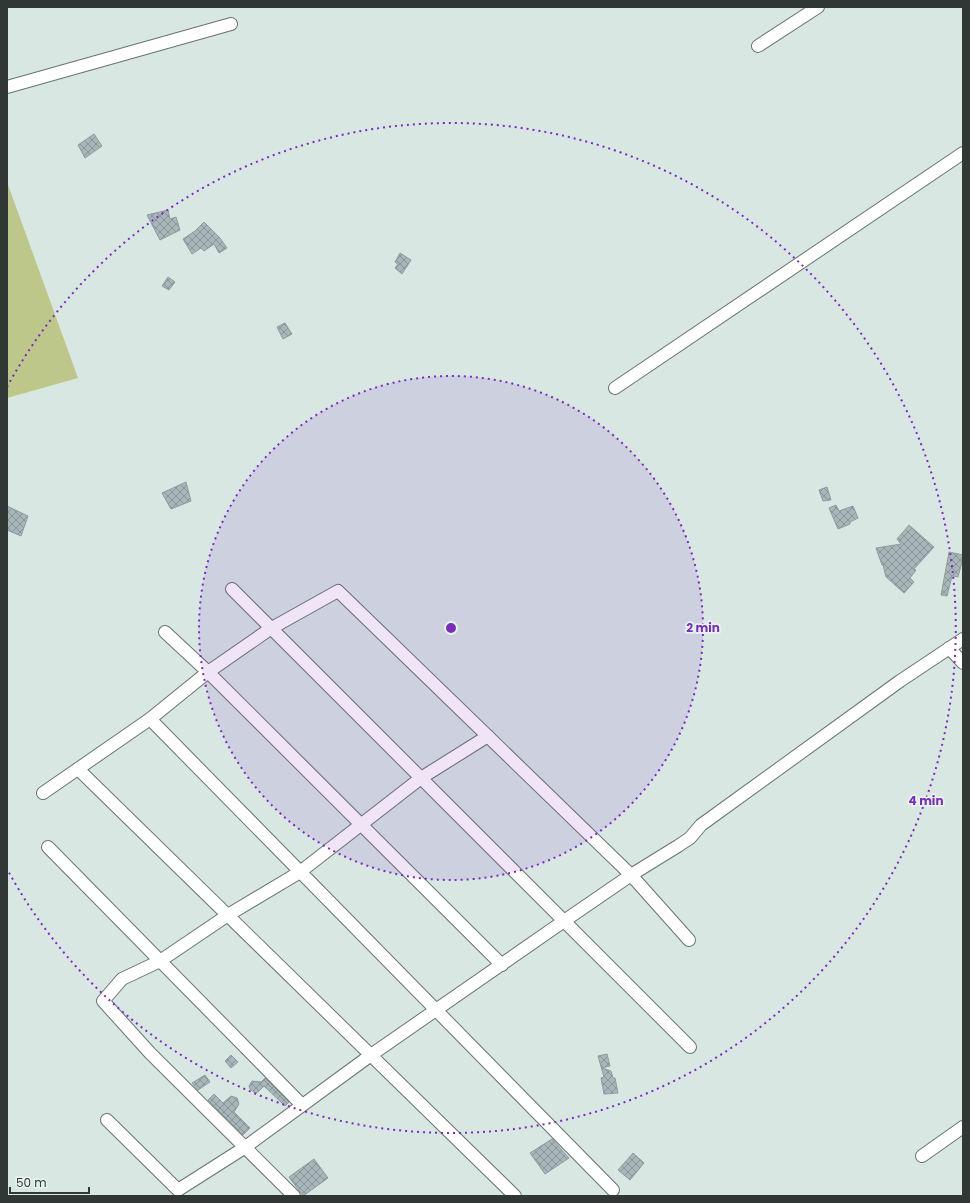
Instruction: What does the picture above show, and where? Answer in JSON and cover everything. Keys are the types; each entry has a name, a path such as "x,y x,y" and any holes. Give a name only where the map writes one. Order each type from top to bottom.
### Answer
{"street":[{"path":"758,46 818,7"},
{"path":"7,87 231,24"},
{"path":"615,388 963,153"},
{"path":"232,589 690,1047"},
{"path":"43,792 150,719 208,672 270,628 338,591 631,875 689,940"},
{"path":"165,632 208,672 502,965"},
{"path":"107,1120 178,1190 244,1148 371,1055 564,921 631,875 690,838 708,820 900,681 963,639"},
{"path":"949,648 963,662"},
{"path":"150,719 435,1011 613,1190"},
{"path":"294,1196 150,1054 103,1001 122,979 160,961 228,915 300,872 421,778 488,736"},
{"path":"78,769 515,1196"},
{"path":"48,847 302,1106"},
{"path":"922,1156 963,1127"}],"green space":[{"path":"7,182 78,378 7,398"}],"building":[{"path":"94,134 102,146 85,158 78,145"},
{"path":"168,210 170,219 176,217 180,230 160,240 147,215"},
{"path":"204,222 220,238 227,248 219,253 214,244 204,251 201,248 192,254 183,239 195,231"},
{"path":"400,253 411,260 402,274 395,268 398,264 395,262"},
{"path":"168,277 175,282 169,290 162,286"},
{"path":"285,323 292,334 283,339 277,327"},
{"path":"186,482 191,501 171,509 162,493"},
{"path":"827,487 831,500 823,501 819,490"},
{"path":"836,505 839,511 853,506 858,518 850,522 850,524 838,529 829,508"},
{"path":"7,506 28,516 21,536 7,530"},
{"path":"909,525 934,547 914,569 916,570 910,578 914,582 904,593 886,577 876,548 901,544 897,539"},
{"path":"949,552 963,555 963,558 958,577 952,576 947,596 941,595"},
{"path":"607,1054 610,1066 602,1068 611,1071 613,1078 615,1078 618,1093 604,1094 601,1078 604,1077 598,1056"},
{"path":"231,1055 238,1062 231,1068 225,1061"},
{"path":"205,1075 210,1082 198,1090 192,1083"},
{"path":"265,1078 289,1102 285,1106 264,1086 255,1093 250,1089 249,1086 252,1081 261,1082"},
{"path":"214,1094 223,1103 231,1096 237,1098 239,1104 234,1112 250,1128 243,1135 208,1100"},
{"path":"552,1139 569,1158 545,1174 530,1153"},
{"path":"633,1153 644,1163 630,1180 618,1170"},
{"path":"314,1159 328,1178 303,1196 289,1177"}]}
